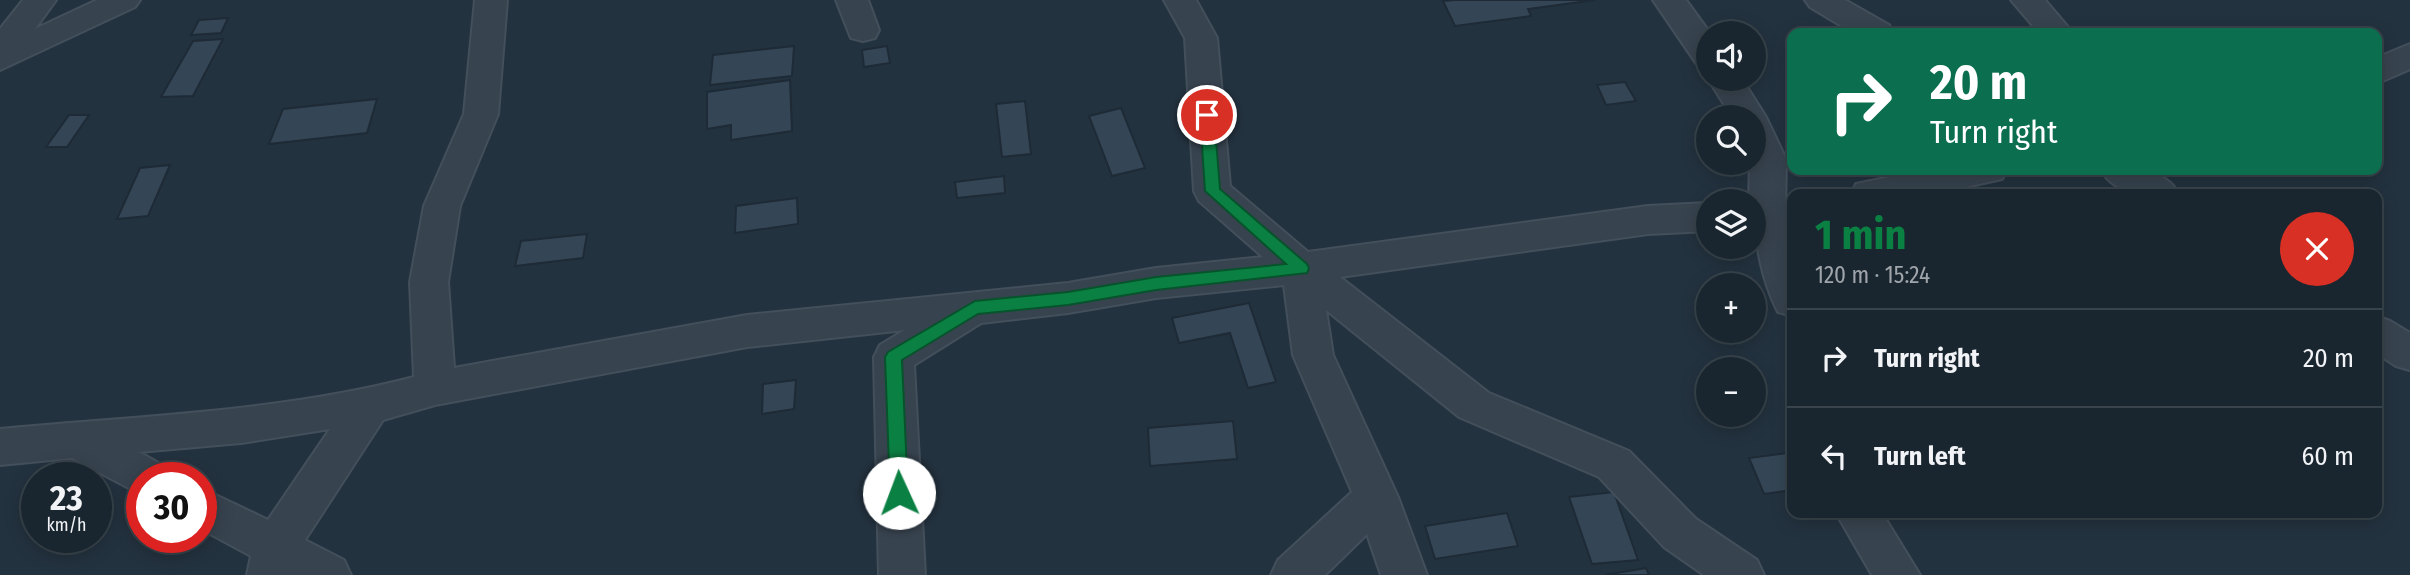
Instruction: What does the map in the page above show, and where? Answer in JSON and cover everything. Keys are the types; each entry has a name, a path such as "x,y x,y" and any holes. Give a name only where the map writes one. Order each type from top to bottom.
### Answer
{"street":[{"path":"0,52 40,0"},
{"path":"0,59 124,0"},
{"path":"435,388 429,282 442,206 481,114 491,0"},
{"path":"852,0 863,30"},
{"path":"1180,0 1201,38 1212,191 1301,268 1474,405 1614,464 1680,533 1741,575"},
{"path":"1669,0 1696,38"},
{"path":"1821,0 1869,28"},
{"path":"2027,0 2052,28"},
{"path":"2382,70 2410,55"},
{"path":"1766,155 1771,213 1787,280"},
{"path":"1893,189 1964,175"},
{"path":"2128,175 2152,189"},
{"path":"0,447 241,425 369,406 435,388 747,331 1068,298 1156,283 1301,268 1648,220 1696,218"},
{"path":"1301,268 1312,355 1376,497 1404,575"},
{"path":"902,575 894,357 975,308"},
{"path":"2382,336 2410,354"},
{"path":"272,561 369,406"},
{"path":"77,440 126,467"},
{"path":"1294,575 1376,497"},
{"path":"1861,518 1897,575"},
{"path":"217,519 272,561 328,575"}],"building":[{"path":"1595,0 1528,9 1531,16 1455,26 1443,1"},
{"path":"228,18 221,33 191,35 199,20"},
{"path":"223,39 193,96 161,97 193,41"},
{"path":"794,46 792,76 710,85 713,55"},
{"path":"887,46 890,63 864,67 862,50"},
{"path":"790,80 792,131 731,140 731,125 707,129 707,92"},
{"path":"1625,82 1636,101 1606,105 1597,85"},
{"path":"377,99 367,133 269,144 283,109"},
{"path":"1025,101 1031,154 1002,157 996,104"},
{"path":"1121,108 1145,168 1112,176 1089,116"},
{"path":"69,115 89,115 67,147 46,147"},
{"path":"170,165 148,216 117,219 140,168"},
{"path":"1004,176 1005,193 957,198 955,182"},
{"path":"797,198 798,224 735,233 736,206"},
{"path":"587,234 583,258 515,266 521,241"},
{"path":"1249,303 1276,382 1248,388 1230,333 1179,343 1172,318"},
{"path":"796,380 794,409 762,414 763,384"},
{"path":"1233,421 1237,459 1150,466 1148,428"},
{"path":"1787,453 1787,491 1764,494 1749,458"},
{"path":"1614,492 1638,560 1592,564 1569,497"},
{"path":"1507,513 1518,546 1435,559 1425,526"},
{"path":"1646,568 1649,575 1605,575"}],"route":[{"path":"899,493 894,357 975,308 1068,298 1156,283 1301,268 1212,191 1207,115"}]}
